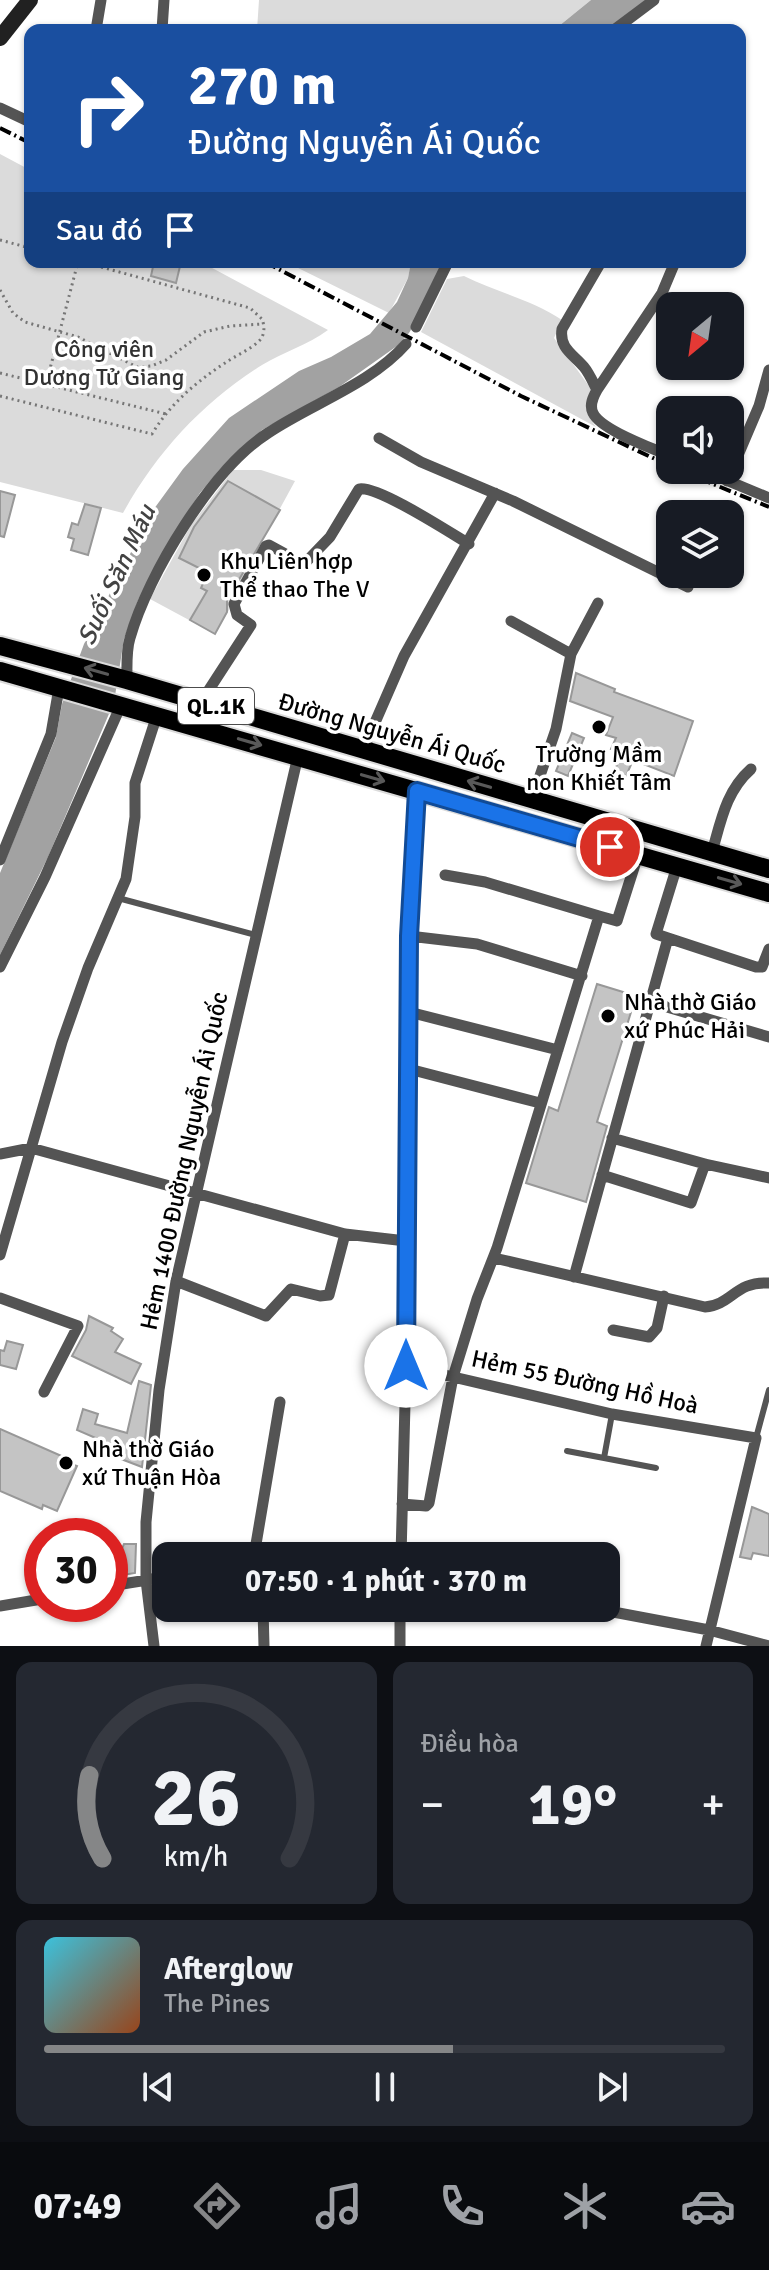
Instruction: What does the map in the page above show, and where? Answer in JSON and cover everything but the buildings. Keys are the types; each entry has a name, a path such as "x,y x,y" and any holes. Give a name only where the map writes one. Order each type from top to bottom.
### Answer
{"main road":[{"path":"0,38 30,0"},
{"name":"Đường Nguyễn Ái Quốc","path":"0,646 127,680 769,869"},
{"name":"Đường Nguyễn Ái Quốc","path":"1,676 59,688 157,715 769,893"},
{"path":"298,756 304,732"}],"street":[{"path":"97,24 101,0"},
{"path":"162,24 164,0"},
{"path":"622,24 654,0"},
{"path":"0,108 24,119"},
{"path":"416,327 445,268"},
{"path":"597,390 584,367 563,345 561,338 562,329 598,268"},
{"path":"656,449 600,423 591,411 591,402 662,293 672,268"},
{"path":"127,680 129,641 144,599 205,494 265,434 342,391 406,344"},
{"path":"744,441 759,406 769,370"},
{"path":"379,438 421,462 495,493 656,571"},
{"path":"734,484 769,498"},
{"path":"201,702 251,625 237,615 234,604 266,546 302,563 306,562 339,524 359,489 367,488 406,507 469,544"},
{"path":"363,750 404,656 495,493"},
{"path":"532,799 556,729 571,654 598,603"},
{"path":"511,621 571,654"},
{"path":"0,860 4,840 51,734 59,688"},
{"path":"0,967 45,877 121,705"},
{"path":"0,1255 62,1042 128,869 135,817 135,783 157,715"},
{"name":"Hẻm 1400 Đường Nguyễn Ái Quốc","path":"154,1646 146,1580 148,1499 159,1390 176,1281 298,756"},
{"path":"712,852 725,806 740,777 751,769"},
{"path":"402,1542 409,936 417,791"},
{"path":"445,875 485,882 617,921 638,855"},
{"path":"677,866 656,934 756,967 762,967 769,949"},
{"path":"402,1504 426,1506 429,1503 453,1377 474,1308 494,1258 599,916"},
{"path":"409,936 477,944 582,976"},
{"path":"574,1277 668,938"},
{"path":"650,1002 769,1037"},
{"path":"409,1012 558,1050"},
{"path":"409,1069 540,1103"},
{"path":"612,1138 769,1178"},
{"path":"0,1154 31,1148 345,1234 406,1241"},
{"path":"602,1175 691,1203 705,1164"},
{"path":"176,1281 266,1316 291,1289 329,1295 345,1234"},
{"path":"494,1258 699,1306 711,1307 720,1303 744,1285 769,1283"},
{"path":"613,1330 649,1337 654,1334 664,1296"},
{"path":"0,1298 78,1326 44,1392"},
{"name":"Hẻm 55 Đường Hồ Hoà","path":"406,1366 612,1414 756,1438"},
{"path":"256,1542 280,1402"},
{"path":"706,1646 756,1438"},
{"path":"128,1583 152,1579"},
{"path":"0,1606 24,1602"},
{"path":"620,1613 709,1630 769,1646"},
{"path":"263,1622 264,1646"},
{"path":"400,1622 400,1646"}],"lane":[{"path":"118,898 256,935"},
{"path":"756,1438 769,1390"},
{"path":"604,1458 612,1414"},
{"path":"567,1451 656,1468"}],"path":[{"path":"0,240 24,246"},
{"path":"46,384 78,268"},
{"path":"0,396 152,434 184,394 218,367 256,344 263,335 264,324 259,314 242,305 103,268"},
{"path":"0,290 19,318 33,326 89,342 129,365 144,367 166,360 204,332 230,326 264,324"},
{"path":"0,373 166,414"}],"green space":[{"path":"259,0 591,0 561,24 257,24"},
{"name":"Công viên Dương Tử Giang","path":"0,154 24,167 24,268 212,268 328,330 262,365 201,412 166,449 123,513 0,482"},
{"path":"298,268 410,268 408,278 389,313"},
{"path":"464,276 539,307 562,320 554,338 591,390 587,409 596,427 421,332 447,279"},
{"name":"Khu Liên hợp Thể thao The V","path":"233,470 261,470 295,481 229,602 229,610 215,634 150,599 191,525"}],"shaded area":[{"path":"591,0 646,0 614,24 561,24"},
{"name":"Suối Săn Máu","path":"410,268 440,268 419,316 397,346 339,387 262,430 220,469 183,519 139,598 124,639 114,702 48,857 0,955 0,873 56,737 62,704 84,644 151,513 183,469 229,418 299,371 370,334 397,302"}],"railway":[{"path":"0,128 24,140"},
{"path":"276,268 521,396 656,459"},
{"path":"713,484 769,507"}],"place":[{"name":"Khu Liên hợp Thể thao The V","path":"204,575"},
{"name":"Trường Mầm non Khiết Tâm","path":"599,727"},
{"name":"Nhà thờ Giáo xứ Phúc Hải","path":"608,1016"},
{"name":"Nhà thờ Giáo xứ Thuận Hòa","path":"66,1463"}],"route":[{"path":"406,1366 409,936 417,791 610,847"}]}
